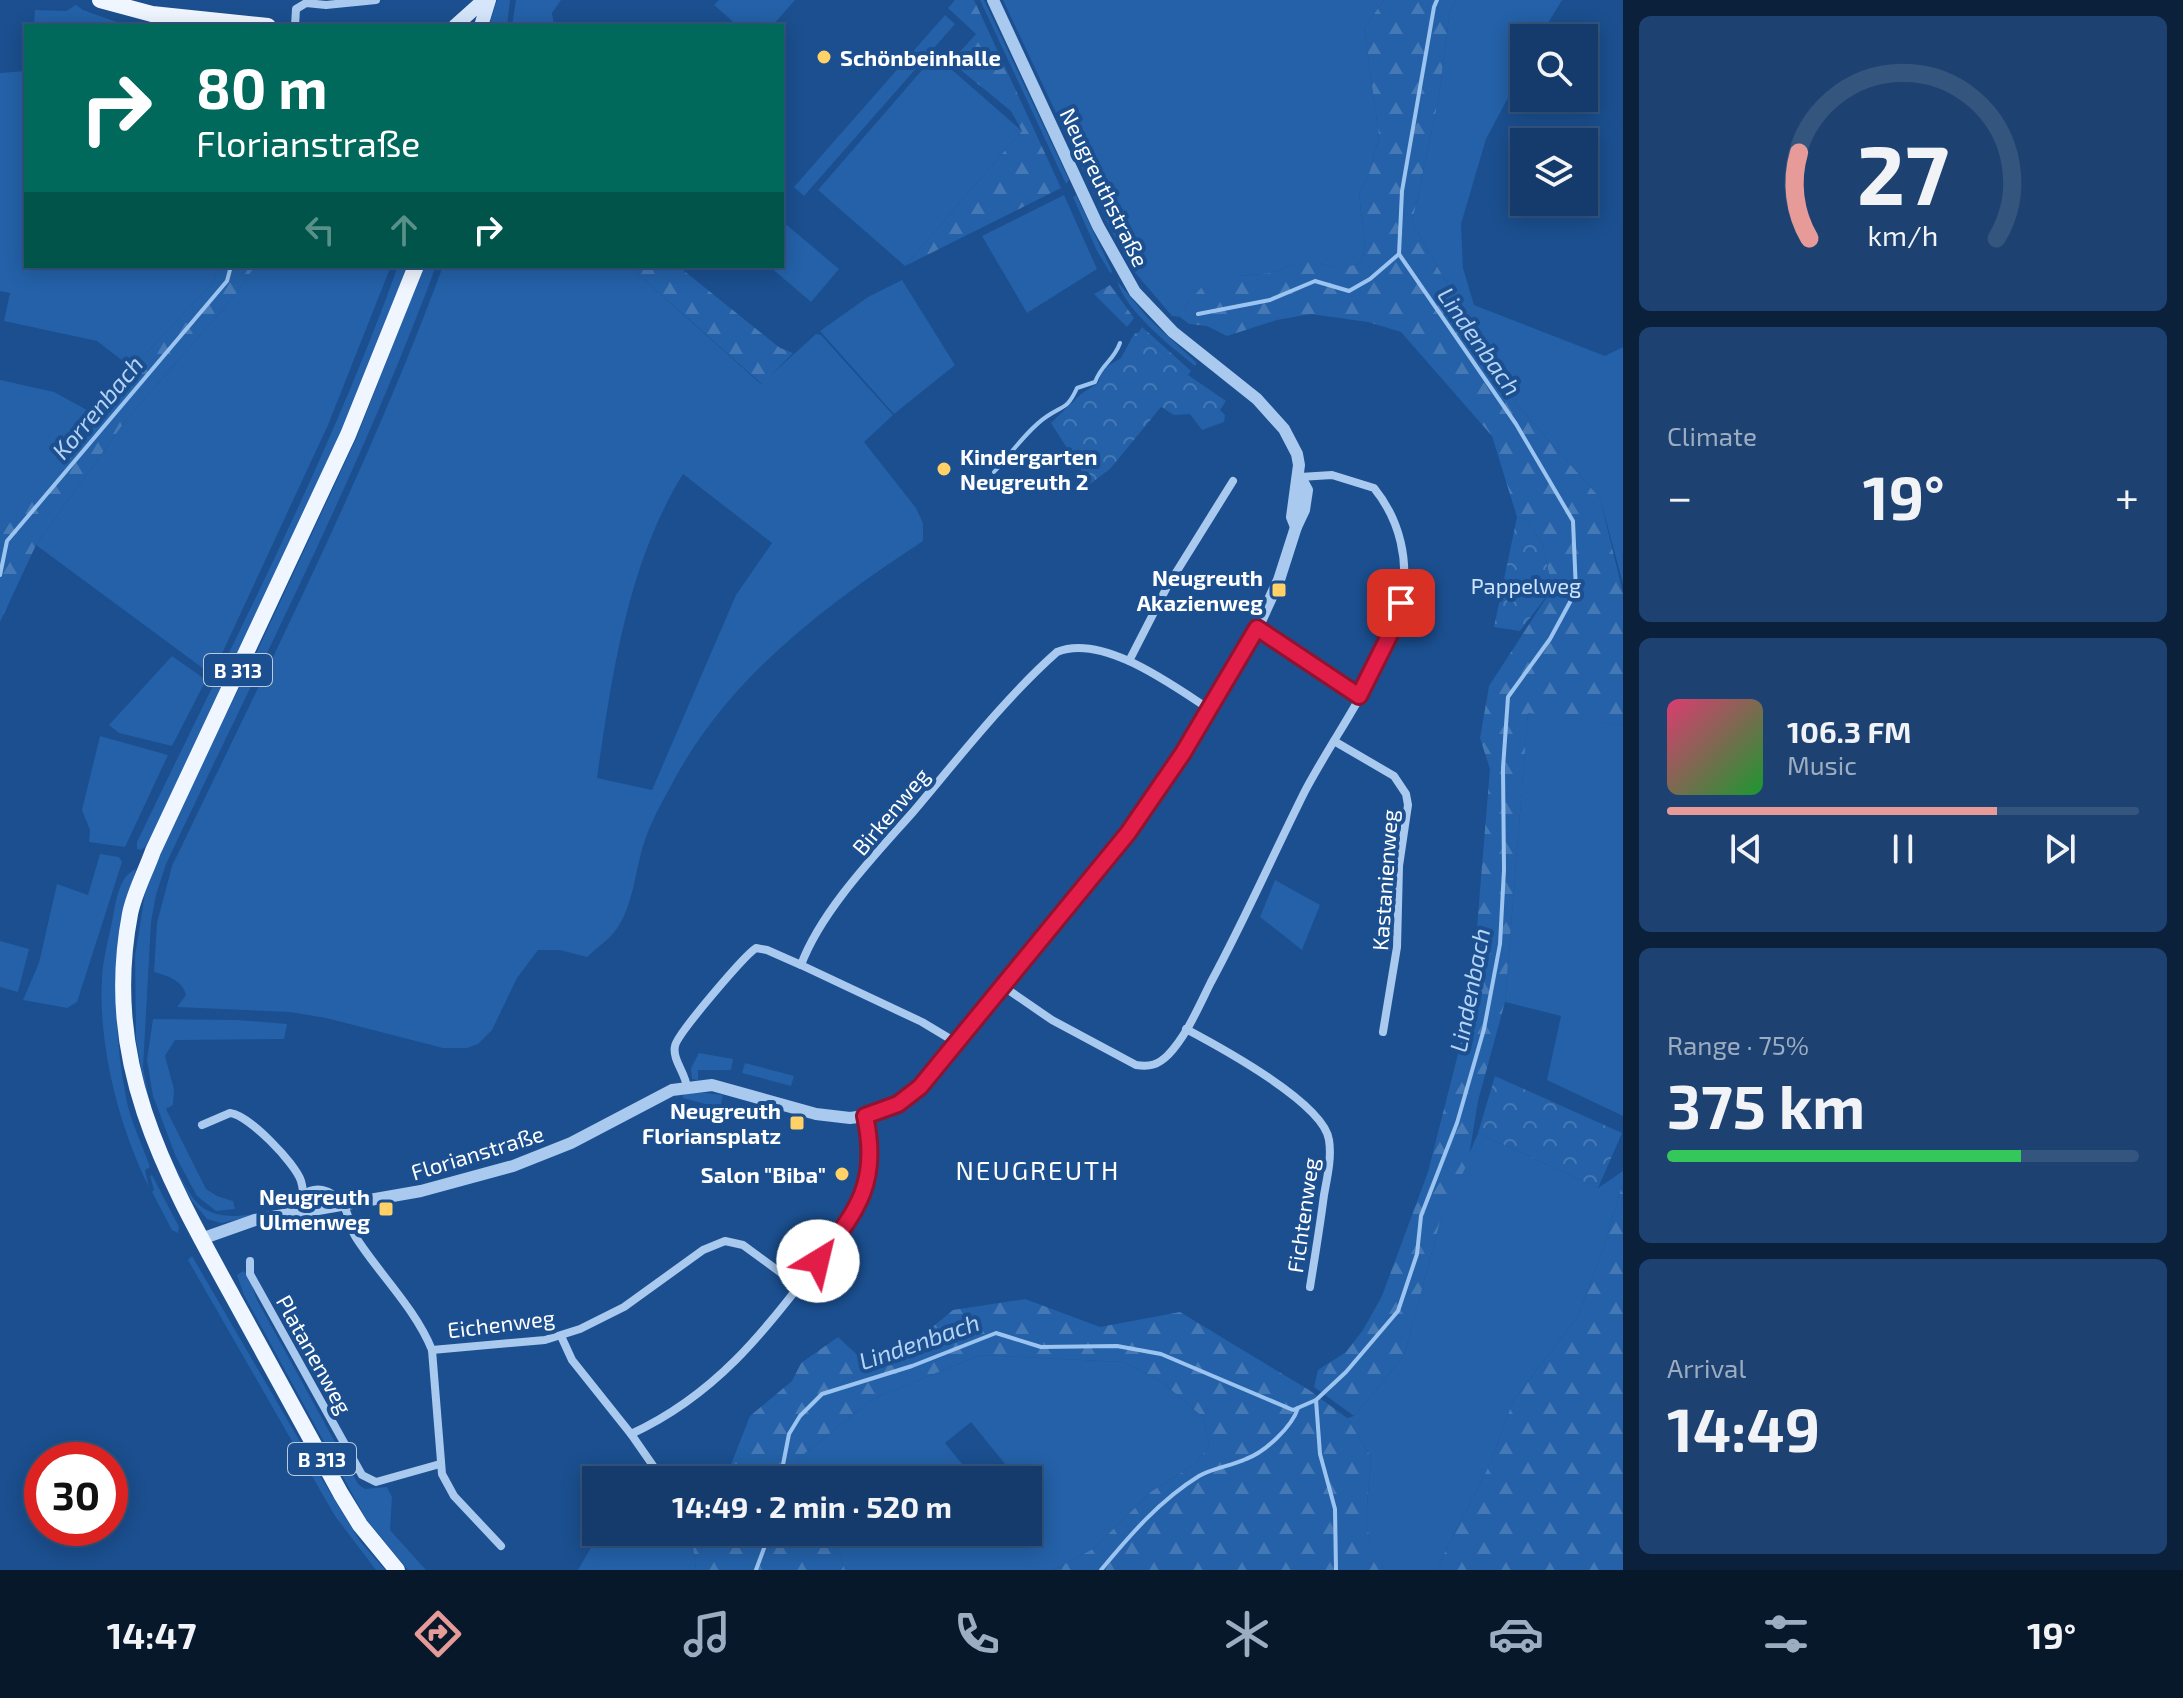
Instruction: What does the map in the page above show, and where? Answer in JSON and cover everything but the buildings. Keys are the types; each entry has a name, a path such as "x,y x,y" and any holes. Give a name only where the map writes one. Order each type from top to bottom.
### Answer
{"main road":[{"path":"100,0 152,14 249,24"},
{"path":"457,24 487,0"},
{"path":"481,24 487,0"},
{"name":"B 313","path":"397,1570 360,1525 341,1494 163,1164 135,1087 123,989 130,912 153,851 348,435 415,268"}],"street":[{"path":"295,24 296,9 306,3 326,5 376,0"},
{"name":"Neugreuthstraße","path":"993,0 1121,271 1144,303 1173,332 1276,417 1297,454 1300,477"},
{"path":"1004,987 1052,1020 1136,1065 1159,1063 1186,1029 1244,922 1306,790 1359,696 1389,636 1401,603 1404,574 1400,537 1389,510 1374,488 1332,475 1300,477"},
{"name":"Florianstraße","path":"201,1239 255,1220 430,1189 513,1166 571,1143 672,1090 712,1085 835,1118 865,1116 888,1109 910,1097 931,1076 1119,844 1178,760 1257,628 1283,570 1304,510 1307,490 1300,477"},
{"path":"1129,661 1167,587 1233,481"},
{"path":"1257,628 1359,696"},
{"name":"Birkenweg","path":"801,965 818,930 885,843 1057,652 1076,647 1129,661 1209,709"},
{"name":"Kastanienweg","path":"1334,741 1394,776 1406,794 1408,805 1399,866 1397,947 1383,1032"},
{"path":"687,1088 687,1079 674,1053 677,1039 751,952 762,948 922,1022 957,1043"},
{"name":"Fichtenweg","path":"1186,1029 1267,1077 1307,1110 1327,1132 1330,1141 1328,1170 1310,1287"},
{"path":"202,1125 230,1113 243,1117 294,1168 301,1181 305,1212"},
{"path":"631,1434 674,1411 718,1379 749,1347 839,1233 865,1190 870,1173 871,1156 865,1116"},
{"path":"303,1195 314,1189 322,1190 345,1206"},
{"name":"Eichenweg","path":"345,1206 356,1237 424,1333 432,1350 561,1336 624,1307 703,1250 725,1241 743,1245 799,1286"},
{"name":"Platanenweg","path":"250,1261 250,1274 362,1475 376,1482 440,1464"},
{"path":"561,1336 572,1360 653,1466"},
{"path":"432,1350 440,1464 450,1492 501,1546"}],"green space":[{"path":"497,0 510,0 507,24 490,24"},
{"path":"516,0 561,0 552,13 554,24 512,24"},
{"path":"719,0 795,0 774,24 736,24 714,5"},
{"path":"955,0 974,0 1061,188 905,266 1022,131 1011,111 951,62 976,34 948,8"},
{"path":"980,0 984,0 1069,180 1066,184"},
{"path":"1003,0 1384,0 1364,28 1379,136 1370,171 1359,193 1365,245 1363,258 1358,264 1346,267 1299,262 1272,273 1240,276 1189,301 1180,317 1172,316 1132,269 1110,228"},
{"path":"1384,0 1456,0 1450,11 1438,102 1412,223 1518,406 1600,498 1623,593 1623,725 1528,713 1505,1002 1478,1101 1468,1162 1440,1222 1404,1356 1354,1416 1314,1387 1318,1370 1346,1352 1363,1330 1382,1296 1428,1172 1459,1050 1475,951 1490,769 1480,738 1489,686 1552,589 1543,545 1526,519 1517,517 1492,436 1401,332 1368,322 1311,314 1277,320 1227,336 1207,326 1189,324 1180,317 1202,287 1240,276 1272,273 1299,262 1346,267 1358,264 1363,258 1365,245 1359,193 1370,171 1379,136 1364,28"},
{"path":"1456,0 1562,0 1547,24 1510,24 1510,94 1486,139 1461,224 1463,268 1474,305 1605,356 1623,347 1623,584 1600,498 1518,406 1412,223 1438,102 1450,11"},
{"path":"76,5 122,24 34,24 35,10 66,11"},
{"path":"945,15 955,24 804,196 794,187"},
{"path":"935,55 1022,131 905,266 818,190"},
{"path":"24,71 24,268 217,268 213,283 132,368 97,341 4,321 10,293 0,291 0,73"},
{"path":"1064,195 1097,269 1027,313 982,236"},
{"path":"1076,195 1112,271 1111,274 1073,197"},
{"path":"784,223 839,269 811,302 771,268 784,268"},
{"path":"217,268 254,268 237,293 126,420 36,545 0,622 0,535 132,368 213,283"},
{"path":"254,268 390,268 328,425 212,675 36,545 126,420 237,293"},
{"path":"397,268 408,268 343,432 282,566 146,846 137,849 137,842 308,485"},
{"path":"423,268 435,268 342,494 166,864 156,895 151,922 143,1068 150,1105 169,1158 149,1108 136,1040 135,956 146,887 189,789 356,439"},
{"path":"442,268 631,268 761,384 816,334 821,335 893,415 864,442 916,508 923,523 923,541 817,617 752,675 723,707 697,742 655,817 641,852 629,904 610,937 587,957 560,950 538,950 517,978 492,1030 478,1044 467,1048 443,1048 326,1018 290,1012 177,1007 186,995 181,986 169,977 154,972 157,923 172,866 315,569 382,419","holes":["683,474 772,543 736,595 652,790 597,778 616,661 635,583 648,545"]},
{"path":"631,268 680,268 780,348 793,353 762,384"},
{"path":"902,280 955,365 894,414 820,331 868,297"},
{"path":"1117,281 1148,318 1197,363 1195,366 1139,316"},
{"path":"1110,285 1134,318 1127,327 1094,294"},
{"path":"1142,327 1191,371 1188,375 1139,332"},
{"path":"1139,332 1188,375 1226,401 1220,410 1225,415 1224,422 1202,430 1190,414 1174,415 1161,407 1110,469 1090,484 1051,423 1081,394 1098,383 1103,369 1121,358 1134,334"},
{"path":"0,380 54,392 96,415 0,535"},
{"name":"Pappelweg","path":"1517,517 1526,519 1543,545 1552,589 1520,631 1494,627"},
{"path":"172,656 206,680 172,746 119,733 109,725"},
{"path":"1528,712 1623,725 1623,1116 1547,1080 1561,1016 1505,1002"},
{"path":"100,736 168,755 125,847 89,842 90,830 82,810"},
{"path":"100,854 119,857 122,862 77,1002 67,1008 23,1000 39,963 57,884 88,895"},
{"path":"136,869 119,954 118,1040 126,1097 150,1167 145,1170 149,1187 120,1112 103,1030 102,978 117,897 126,877"},
{"path":"1275,880 1320,905 1302,950 1260,917"},
{"path":"0,941 29,949 18,992 0,987"},
{"path":"153,1019 287,1024 284,1039 175,1040 165,1056 174,1089 173,1105 166,1109 206,1189 233,1201 235,1209 216,1211 197,1196 176,1157 153,1096 147,1060"},
{"path":"699,1053 733,1059 731,1070 698,1070 698,1080 692,1079 691,1068"},
{"path":"745,1063 794,1076 791,1086 742,1073"},
{"path":"1495,1076 1622,1133 1598,1188 1478,1133"},
{"path":"698,1092 723,1095 720,1108 683,1098 683,1095"},
{"path":"1478,1133 1598,1188 1623,1171 1623,1182 1603,1250 1578,1316 1513,1401 1489,1466 1438,1570 1382,1570 1383,1562 1371,1549 1366,1518 1371,1457 1347,1418 1354,1416 1404,1356 1440,1222"},
{"path":"172,1162 191,1195 210,1212 234,1216 285,1209 221,1223 207,1219 192,1201"},
{"path":"152,1175 179,1227 178,1233 172,1230 152,1192"},
{"path":"1623,1182 1623,1570 1438,1570 1489,1466 1513,1401 1578,1316 1603,1250"},
{"path":"192,1256 323,1481 360,1541 385,1570 376,1570 335,1516 188,1260"},
{"path":"243,1271 248,1275 257,1300 358,1484 365,1489 387,1487 392,1497 390,1530 426,1570 408,1570 366,1519 244,1295 237,1275"},
{"path":"1025,1299 1100,1327 1180,1312 1309,1390 1347,1418 1371,1457 1366,1518 1371,1548 1383,1562 1382,1570 1053,1570 1093,1549 1152,1491 1194,1465 1209,1446 1204,1418 1162,1382 1124,1362 980,1355 873,1399 799,1458 799,1466 730,1466 750,1416 792,1381 801,1363 838,1337 867,1364 918,1339 953,1310"},
{"path":"980,1355 1124,1362 1162,1382 1204,1418 1209,1446 1194,1465 1152,1491 1093,1549 1053,1570 845,1570 837,1546 1042,1546 1042,1466 1007,1466 971,1422 945,1443 964,1466 799,1466 799,1458 873,1399"},
{"path":"592,1546 693,1546 696,1570 578,1570"},
{"path":"693,1546 837,1546 845,1570 696,1570"}],"waterway":[{"name":"Lindenbach","path":"783,1466 789,1434 800,1416 822,1394 912,1366 996,1333 1041,1347 1117,1346 1161,1354 1293,1410 1316,1400 1346,1372 1398,1311 1417,1254 1421,1216 1457,1123 1484,1029 1500,944 1504,870 1503,768 1508,697 1550,639 1576,591 1573,521 1516,424 1399,254 1402,191 1437,0"},
{"path":"1198,314 1270,300 1315,281 1349,291 1370,279 1399,254"},
{"name":"Korrenbach","path":"0,575 7,541 227,281 230,268"},
{"path":"994,472 1032,428 1067,404 1077,388 1095,382 1120,343"},
{"path":"1316,1400 1320,1454 1335,1509 1336,1570"},
{"path":"1101,1570 1134,1531 1171,1496 1204,1473 1261,1451 1284,1431 1298,1408"},
{"name":"Lindenbach","path":"756,1570 765,1546"}],"place":[{"name":"Schönbeinhalle","path":"824,57"},
{"name":"Kindergarten Neugreuth 2","path":"944,469"},
{"name":"Neugreuth Akazienweg","path":"1279,590"},
{"name":"Neugreuth Floriansplatz","path":"797,1123"},
{"name":"Salon \"Biba\"","path":"842,1174"},
{"name":"Neugreuth Ulmenweg","path":"386,1209"}],"district":[{"name":"NEUGREUTH","path":"1038,1169"}],"route":[{"path":"818,1261 865,1190 871,1156 865,1116 888,1109 910,1097 931,1076 1078,896 1178,760 1257,628 1359,696 1380,657 1401,603"}]}
